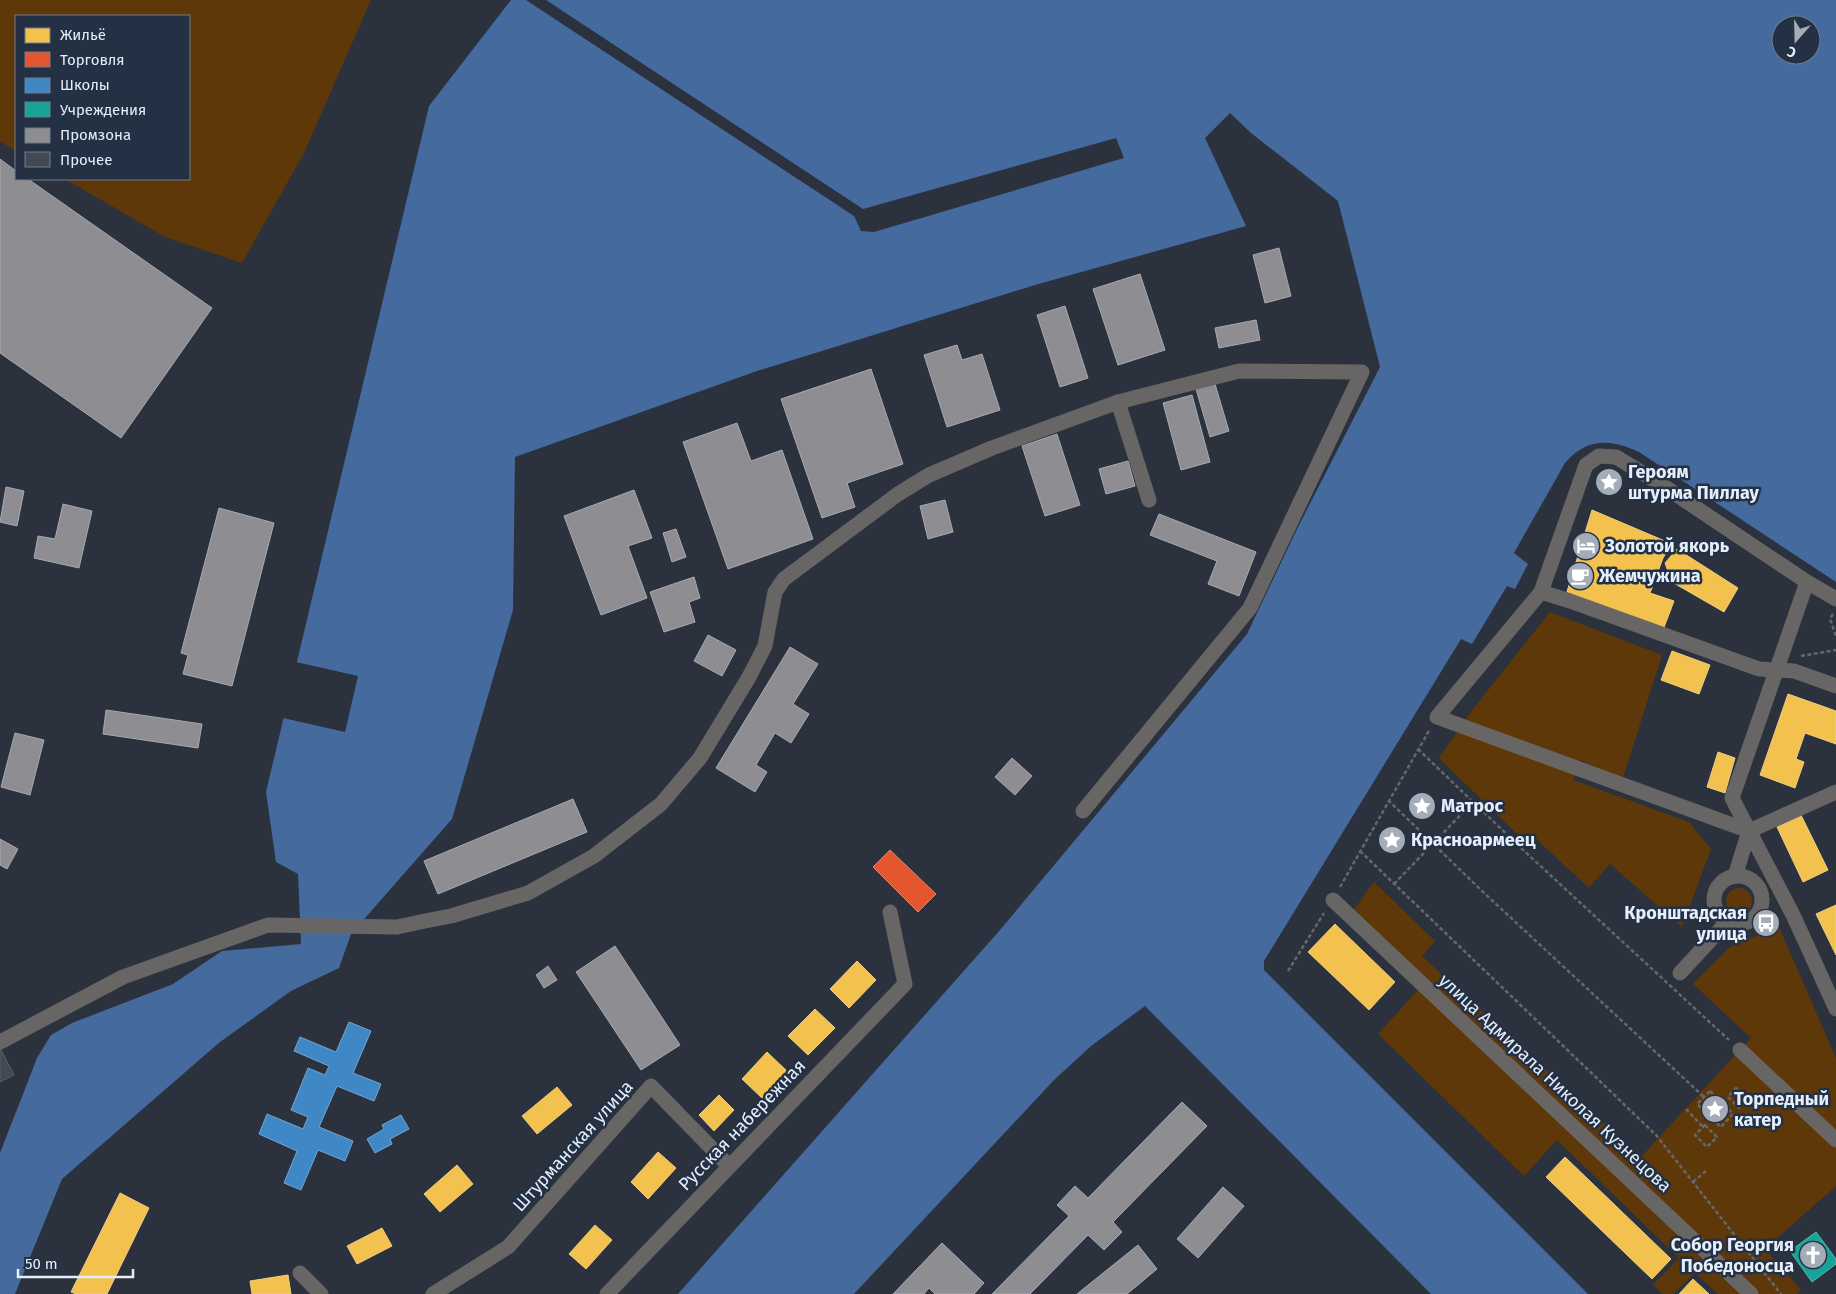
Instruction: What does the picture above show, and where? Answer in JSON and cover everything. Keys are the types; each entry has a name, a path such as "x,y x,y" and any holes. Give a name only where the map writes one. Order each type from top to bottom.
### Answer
{"street":[{"path":"0,1042 123,977 268,925 396,927 451,916 528,893 594,856 661,804 700,758 750,677 765,646 775,592 784,579 898,494 929,475 992,448 1118,402 1240,370 1362,372 1250,608 1083,811"},
{"path":"1118,402 1149,500"},
{"path":"1836,599 1807,582 1616,456 1599,456 1586,465 1541,592 1437,717 1749,831 1836,792"},
{"path":"1807,582 1732,798 1779,889 1836,1009"},
{"path":"1541,592 1758,669 1794,671 1836,686"},
{"path":"1735,876 1749,831"},
{"path":"1735,876 1750,879 1760,890 1762,897 1760,912 1755,918 1742,924 1727,922 1716,911 1711,895 1721,883 1735,876"},
{"path":"1762,897 1779,889"},
{"name":"улица Адмирала Николая Кузнецова","path":"1333,900 1751,1294"},
{"name":"Русская набережная","path":"606,1294 905,984 890,912"},
{"path":"1680,973 1727,922"},
{"path":"1740,1050 1836,1140"},
{"name":"Штурманская улица","path":"433,1294 508,1247 652,1086 728,1166"},
{"path":"300,1273 321,1294"}],"path":[{"path":"1836,607 1830,619 1836,636"},
{"path":"1794,671 1798,657 1836,650"},
{"path":"1288,971 1333,900 1388,800 1437,717"},
{"path":"1418,749 1528,855 1740,1050"},
{"path":"1388,800 1704,1097"},
{"path":"1394,884 1473,802"},
{"path":"1360,851 1656,1135 1780,1294"},
{"path":"1736,1088 1747,1099 1739,1108 1734,1104 1728,1097 1736,1088"},
{"path":"1710,1091 1733,1114 1721,1127 1697,1104 1704,1097 1710,1091"},
{"path":"1729,1110 1734,1104"},
{"path":"1686,1109 1703,1127 1705,1125 1717,1137 1707,1147 1695,1135 1703,1127"},
{"path":"1693,1182 1706,1171"}],"shaded area":[{"path":"0,0 371,0 304,153 242,263 165,237 67,180 190,180 190,15 15,15 15,150 0,141"},
{"path":"1550,612 1662,655 1623,778 1580,760 1573,780 1689,822 1711,849 1682,927 1610,864 1589,888 1533,836 1526,843 1439,758 1470,713"},
{"path":"1374,882 1435,941 1422,956 1641,1157 1751,1038 1693,984 1731,946 1779,927 1836,1058 1836,1186 1765,1249 1801,1290 1797,1294 1718,1294 1695,1273 1673,1294 1663,1294 1653,1285 1679,1258 1557,1140 1524,1176 1378,1034 1427,980 1353,911"},
{"path":"1739,888 1748,892 1752,901 1748,910 1739,914 1730,910 1726,901 1730,892"}],"water":[{"path":"511,0 1836,0 1836,582 1639,452 1609,443 1600,443 1582,448 1565,463 1514,553 1528,564 1515,589 1507,586 1472,644 1461,639 1264,961 1264,970 1588,1294 1431,1294 1145,1006 1091,1046 1054,1080 854,1294 678,1294 1000,930 1247,634 1298,527 1380,367 1338,201 1251,133 1230,113 1205,138 1246,226 1035,285 757,371 515,457 513,610 452,819 351,934 339,968 291,991 220,1042 62,1179 15,1294 0,1294 0,1153 37,1058 51,1035 72,1023 173,984 222,951 301,944 298,874 276,862 266,792 429,106"}],"pier":[{"path":"526,0 546,0 863,209 1116,138 1124,158 874,232 861,231 854,216"},
{"path":"296,662 358,676 345,732 283,718"}],"building: Жильё":[{"path":"1592,510 1672,544 1663,558 1650,593 1674,601 1663,630 1566,595"},
{"path":"1677,549 1738,588 1724,612 1672,582 1665,563"},
{"path":"1672,651 1710,665 1699,694 1661,680"},
{"path":"1788,694 1836,711 1836,744 1805,733 1796,759 1804,762 1795,788 1760,775"},
{"path":"1718,752 1735,758 1725,793 1707,787"},
{"path":"1801,815 1828,870 1803,882 1777,827"},
{"path":"1836,905 1836,955 1816,914"},
{"path":"1335,924 1395,982 1369,1010 1308,952"},
{"path":"857,961 876,980 849,1008 830,989"},
{"path":"815,1009 835,1028 808,1055 788,1036"},
{"path":"767,1052 789,1073 764,1100 742,1079"},
{"path":"557,1087 572,1105 537,1134 522,1116"},
{"path":"719,1095 734,1110 714,1131 699,1115"},
{"path":"658,1152 676,1168 648,1199 631,1182"},
{"path":"1565,1157 1671,1259 1652,1279 1546,1177"},
{"path":"457,1165 473,1184 440,1212 424,1194"},
{"path":"120,1193 149,1208 107,1294 76,1294 71,1292"},
{"path":"595,1225 612,1240 586,1269 569,1254"},
{"path":"382,1228 392,1246 357,1264 347,1246"},
{"path":"288,1275 291,1294 252,1294 250,1281"},
{"path":"1693,1279 1709,1294 1679,1294"}],"building: Торговля":[{"path":"890,850 936,894 918,912 873,867"}],"building: Школы":[{"path":"349,1022 371,1031 353,1073 381,1084 374,1101 337,1086 319,1127 353,1141 345,1161 318,1150 301,1190 284,1183 297,1151 259,1134 267,1114 303,1129 308,1117 291,1110 308,1068 325,1075 329,1066 294,1051 300,1037 336,1052"},
{"path":"401,1115 409,1129 390,1139 392,1144 375,1153 367,1139 384,1129 382,1125"}],"building: Учреждения":[{"name":"Собор Георгия Победоносца","path":"1816,1232 1836,1259 1836,1264 1812,1282 1790,1251"}],"building: Промзона":[{"path":"0,159 15,170 15,180 29,180 212,308 121,438 0,353"},
{"path":"1279,248 1291,296 1265,303 1253,255"},
{"path":"1140,274 1165,350 1118,365 1093,289"},
{"path":"1065,306 1088,378 1060,387 1037,315"},
{"path":"1256,320 1260,340 1219,348 1215,328"},
{"path":"957,345 962,360 982,354 1000,410 947,427 924,355"},
{"path":"871,369 903,464 847,483 855,507 822,518 781,399"},
{"path":"1215,384 1229,431 1210,437 1196,389"},
{"path":"1192,395 1210,462 1181,470 1163,403"},
{"path":"737,423 751,461 782,450 813,539 728,569 683,442"},
{"path":"1057,434 1080,505 1045,516 1022,446"},
{"path":"1128,461 1135,486 1106,494 1099,469"},
{"path":"6,487 24,491 17,526 0,522"},
{"path":"634,490 652,538 628,546 647,598 601,615 564,516"},
{"path":"945,500 953,532 928,539 920,506"},
{"path":"63,504 92,511 79,568 34,558 38,536 55,539"},
{"path":"219,508 274,523 232,686 183,674 188,655 181,653"},
{"path":"1159,514 1256,552 1239,596 1208,584 1217,561 1150,535"},
{"path":"676,529 686,557 672,562 663,533"},
{"path":"694,577 700,598 689,602 695,622 664,632 650,592"},
{"path":"708,635 736,650 722,676 694,661"},
{"path":"790,647 818,664 793,704 809,714 791,743 775,733 756,765 767,772 755,792 716,768"},
{"path":"106,710 202,724 198,748 103,734"},
{"path":"15,733 44,740 30,795 1,787"},
{"path":"1012,758 1032,776 1015,795 995,777"},
{"path":"573,799 587,832 438,894 424,861"},
{"path":"0,839 18,849 7,869 0,865"},
{"path":"615,946 680,1045 641,1070 576,972"},
{"path":"548,966 557,980 544,988 536,975"},
{"path":"1182,1102 1207,1126 1113,1222 1122,1232 1104,1250 1088,1235 1030,1294 992,1294 1069,1216 1057,1205 1075,1186 1088,1198"},
{"path":"1223,1187 1244,1206 1198,1258 1177,1239"},
{"path":"942,1243 984,1283 974,1294 935,1294 929,1288 924,1294 893,1294"},
{"path":"1138,1245 1157,1269 1127,1294 1077,1294"}],"building: Прочее":[{"path":"0,1048 14,1075 0,1082"}],"place":[{"name":"Героям штурма Пиллау","path":"1609,482"},
{"name":"Золотой якорь","path":"1586,546"},
{"name":"Жемчужина","path":"1580,576"},
{"name":"Матрос","path":"1422,806"},
{"name":"Красноармеец","path":"1392,840"},
{"name":"Кронштадская улица","path":"1766,923"},
{"name":"Торпедный катер","path":"1715,1109"},
{"name":"Собор Георгия Победоносца","path":"1813,1255"}]}
